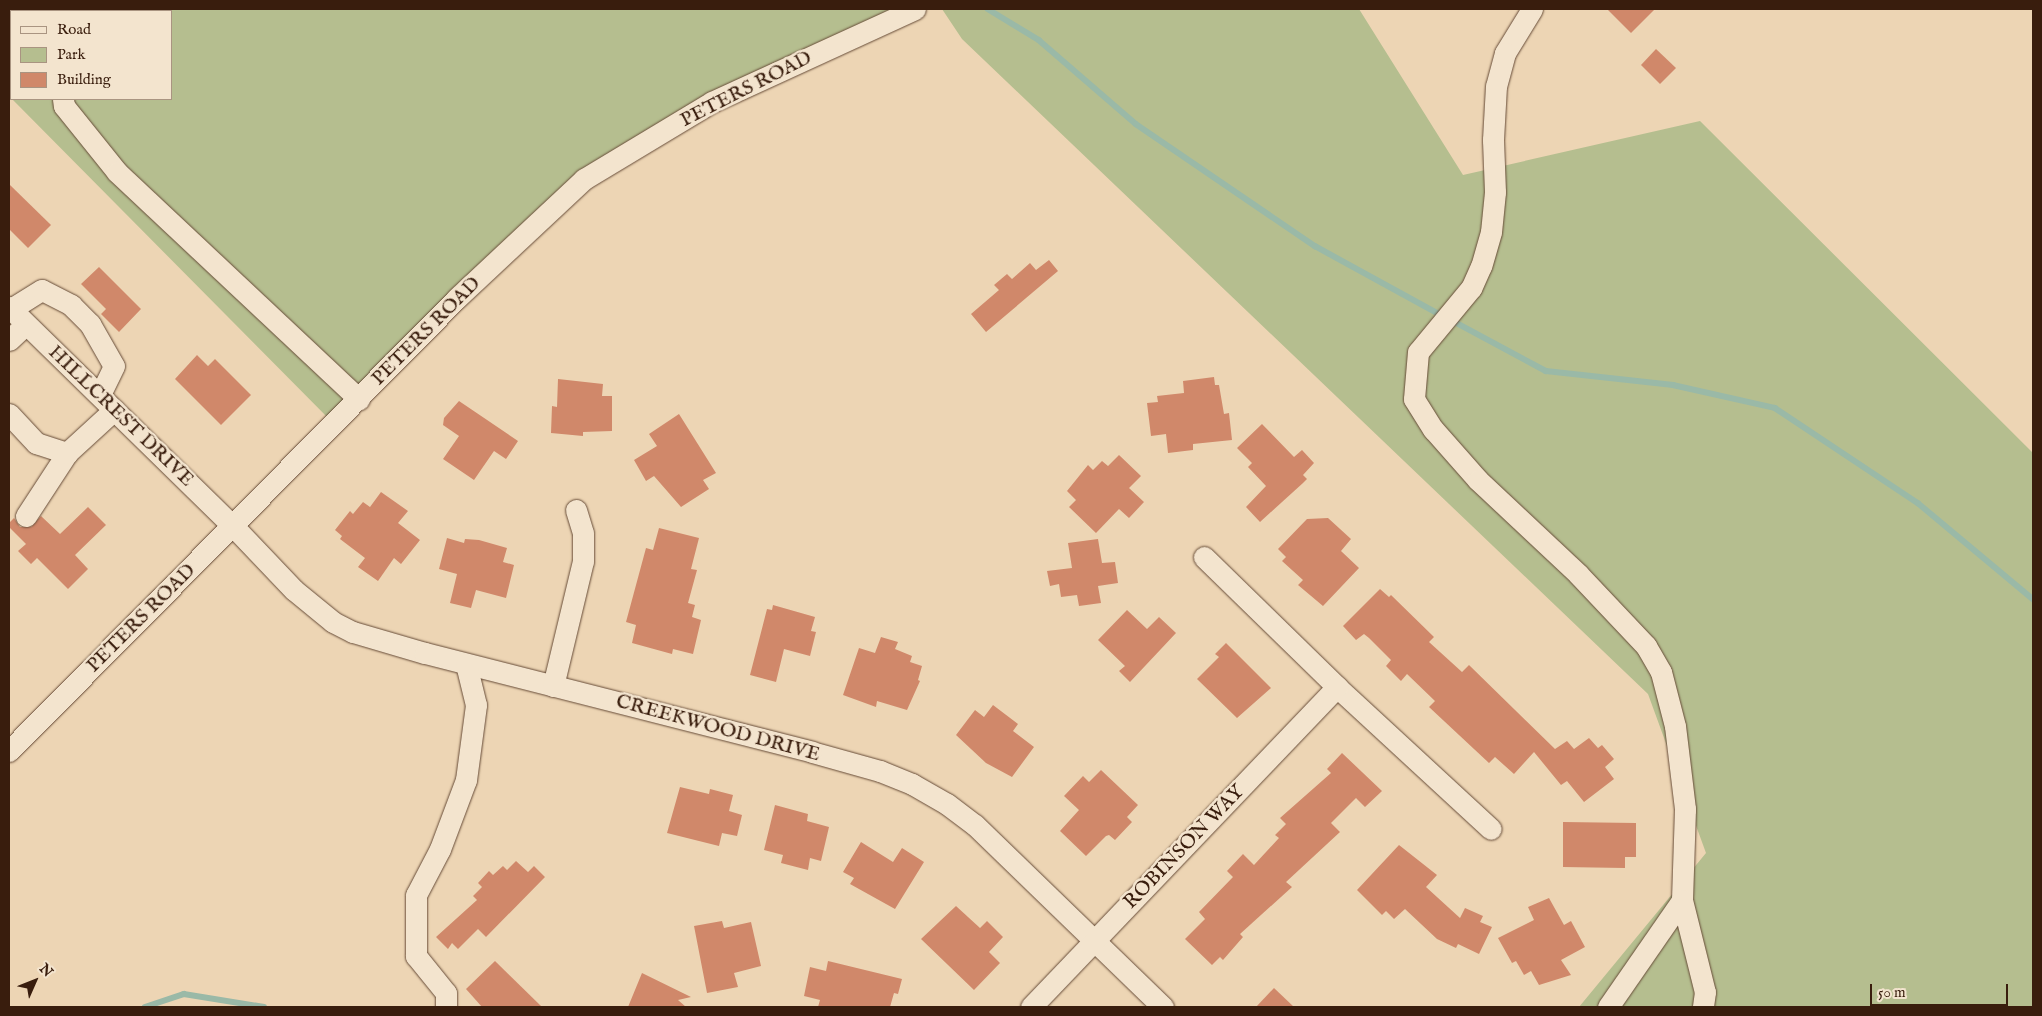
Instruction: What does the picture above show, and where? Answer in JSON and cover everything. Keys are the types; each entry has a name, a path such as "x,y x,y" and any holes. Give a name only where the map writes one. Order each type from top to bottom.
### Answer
{"street":[{"name":"PETERS ROAD","path":"9,751 457,298 584,179 712,102 915,9"},
{"path":"1532,9 1505,53 1496,86 1493,140 1495,192 1491,232 1471,288 1418,352 1414,400 1433,429 1478,480 1578,574 1646,646 1661,672 1675,726 1685,809 1682,900 1706,992 1703,1007"},
{"path":"63,100 64,106 117,172 359,399"},
{"path":"9,340 15,313 42,290 72,305 90,324 114,366 107,403 67,453 26,516"},
{"name":"HILLCREST DRIVE","path":"15,313 233,526"},
{"path":"9,414 36,443 67,453"},
{"path":"553,686 583,561 583,533 576,510"},
{"name":"CREEKWOOD DRIVE","path":"233,526 294,590 332,622 353,632 466,664 838,759 912,784 975,825 1163,1007"},
{"path":"1204,557 1337,687 1491,829"},
{"path":"446,1007 446,993 416,956 416,894 440,849 466,780 476,705 466,664"},
{"name":"ROBINSON WAY","path":"1031,1007 1337,687"},
{"path":"1608,1007 1682,900"}],"green space":[{"path":"9,9 915,9 584,179 334,424 13,100 172,100 172,10 10,10 10,54"},
{"path":"942,9 1359,9 1463,175 1700,121 2033,453 2033,1007 1579,1007 1706,853 1648,694 962,39"}],"building":[{"path":"1607,9 1655,9 1631,33"},
{"path":"1656,49 1676,68 1660,84 1641,65"},
{"path":"9,184 51,225 28,248 9,229"},
{"path":"1049,260 1058,271 986,332 971,314 999,290 994,285 1007,274 1012,279 1030,263 1036,270"},
{"path":"99,267 141,309 119,332 101,314 106,309 81,284"},
{"path":"197,355 208,366 215,359 251,395 221,425 175,379"},
{"path":"1214,377 1215,385 1219,385 1224,414 1229,413 1232,440 1193,444 1193,450 1168,453 1166,434 1151,436 1147,403 1158,402 1157,396 1184,393 1183,381"},
{"path":"558,379 603,384 602,396 612,396 612,431 583,432 583,436 551,433 552,406 557,407"},
{"path":"459,401 518,441 506,459 494,451 474,480 443,459 459,436 443,425 444,418"},
{"path":"679,414 716,473 703,480 709,489 681,507 654,476 646,481 634,460 657,446 649,434"},
{"path":"1262,424 1294,457 1302,450 1314,463 1303,475 1307,479 1260,522 1246,507 1266,486 1248,467 1252,463 1237,448"},
{"path":"1119,455 1141,476 1129,488 1144,502 1129,518 1119,509 1096,533 1069,507 1076,500 1067,491 1088,465 1093,470 1102,461 1108,466"},
{"path":"381,492 408,511 398,523 420,540 401,564 394,558 378,581 358,567 365,558 340,539 342,536 335,530 350,511 353,514 363,502 370,507"},
{"path":"88,507 106,525 75,555 88,569 68,589 37,558 31,564 18,551 26,544 9,527 9,523 14,518 20,527 31,527 41,516 60,534"},
{"path":"1328,518 1351,539 1341,551 1359,568 1323,606 1298,585 1303,580 1282,561 1286,557 1278,549 1307,519"},
{"path":"659,528 699,538 691,569 697,570 688,603 695,605 692,617 701,620 693,654 673,649 672,654 632,643 636,625 626,622 646,548 653,550"},
{"path":"447,538 464,543 465,539 479,540 507,548 503,562 514,565 506,598 476,590 471,608 450,603 457,574 439,569"},
{"path":"1098,539 1102,563 1115,562 1118,583 1098,586 1101,603 1079,606 1077,595 1061,597 1059,584 1050,586 1047,571 1072,568 1068,543"},
{"path":"1380,589 1389,597 1391,595 1434,637 1429,642 1462,672 1469,665 1555,749 1567,741 1574,749 1589,738 1598,748 1602,745 1614,759 1605,767 1614,779 1584,802 1567,781 1561,785 1534,752 1514,774 1495,757 1489,763 1429,707 1435,701 1407,674 1401,681 1386,666 1391,660 1369,638 1364,634 1356,640 1343,626"},
{"path":"773,605 815,617 811,631 816,632 810,656 784,649 776,682 750,675 767,609 772,610"},
{"path":"1127,610 1147,629 1159,617 1176,633 1130,682 1119,671 1125,666 1098,640"},
{"path":"881,637 898,642 895,649 912,656 910,662 922,666 918,680 920,681 907,710 877,701 876,707 843,695 859,648 875,653"},
{"path":"1226,643 1271,688 1237,718 1197,679 1219,657 1215,654"},
{"path":"993,705 1018,724 1013,731 1034,747 1012,777 986,763 956,735 975,710 984,717"},
{"path":"1342,753 1382,791 1365,807 1356,798 1331,823 1340,832 1286,882 1292,887 1240,934 1243,937 1223,960 1220,957 1212,965 1185,939 1205,919 1199,912 1233,877 1227,871 1243,854 1254,865 1279,838 1275,835 1286,824 1280,818 1331,773 1327,769"},
{"path":"1101,770 1138,805 1127,817 1132,822 1115,840 1109,835 1106,836 1086,856 1060,831 1079,810 1064,796 1083,776 1089,782"},
{"path":"680,787 709,794 710,789 733,795 729,811 742,815 737,836 722,833 719,846 667,833"},
{"path":"775,805 808,814 807,821 829,827 821,861 810,858 808,870 781,863 783,855 764,850"},
{"path":"1563,822 1636,823 1636,857 1625,857 1625,868 1563,867"},
{"path":"861,842 893,862 902,848 924,862 895,909 850,884 854,878 843,872"},
{"path":"1399,845 1437,875 1426,887 1460,918 1465,908 1483,916 1480,922 1492,927 1479,954 1458,944 1456,948 1437,939 1405,909 1394,919 1386,911 1382,915 1357,890"},
{"path":"516,861 528,872 534,866 545,877 486,937 478,929 458,949 452,943 448,949 436,937 477,900 473,896 482,887 478,883 489,871 493,875 503,866 507,870"},
{"path":"1549,898 1564,925 1571,921 1585,947 1561,960 1571,975 1539,985 1531,971 1524,975 1516,961 1512,963 1498,938 1534,920 1528,907"},
{"path":"956,906 980,928 987,921 1003,937 989,952 1000,963 974,990 921,939"},
{"path":"722,921 724,928 751,922 761,966 734,973 738,987 707,993 694,926"},
{"path":"495,961 542,1007 482,1007 466,989"},
{"path":"828,961 902,979 898,994 894,993 890,1007 818,1007 820,1000 804,996 810,967 826,971"},
{"path":"642,973 691,997 678,1000 686,1007 628,1007"},
{"path":"1274,988 1294,1007 1256,1007"}],"waterway":[{"path":"988,9 1039,40 1136,124 1315,246 1443,316"},
{"path":"1451,320 1546,371 1673,385 1775,408 1918,503 2033,599"},
{"path":"145,1007 184,994 264,1007"}]}
